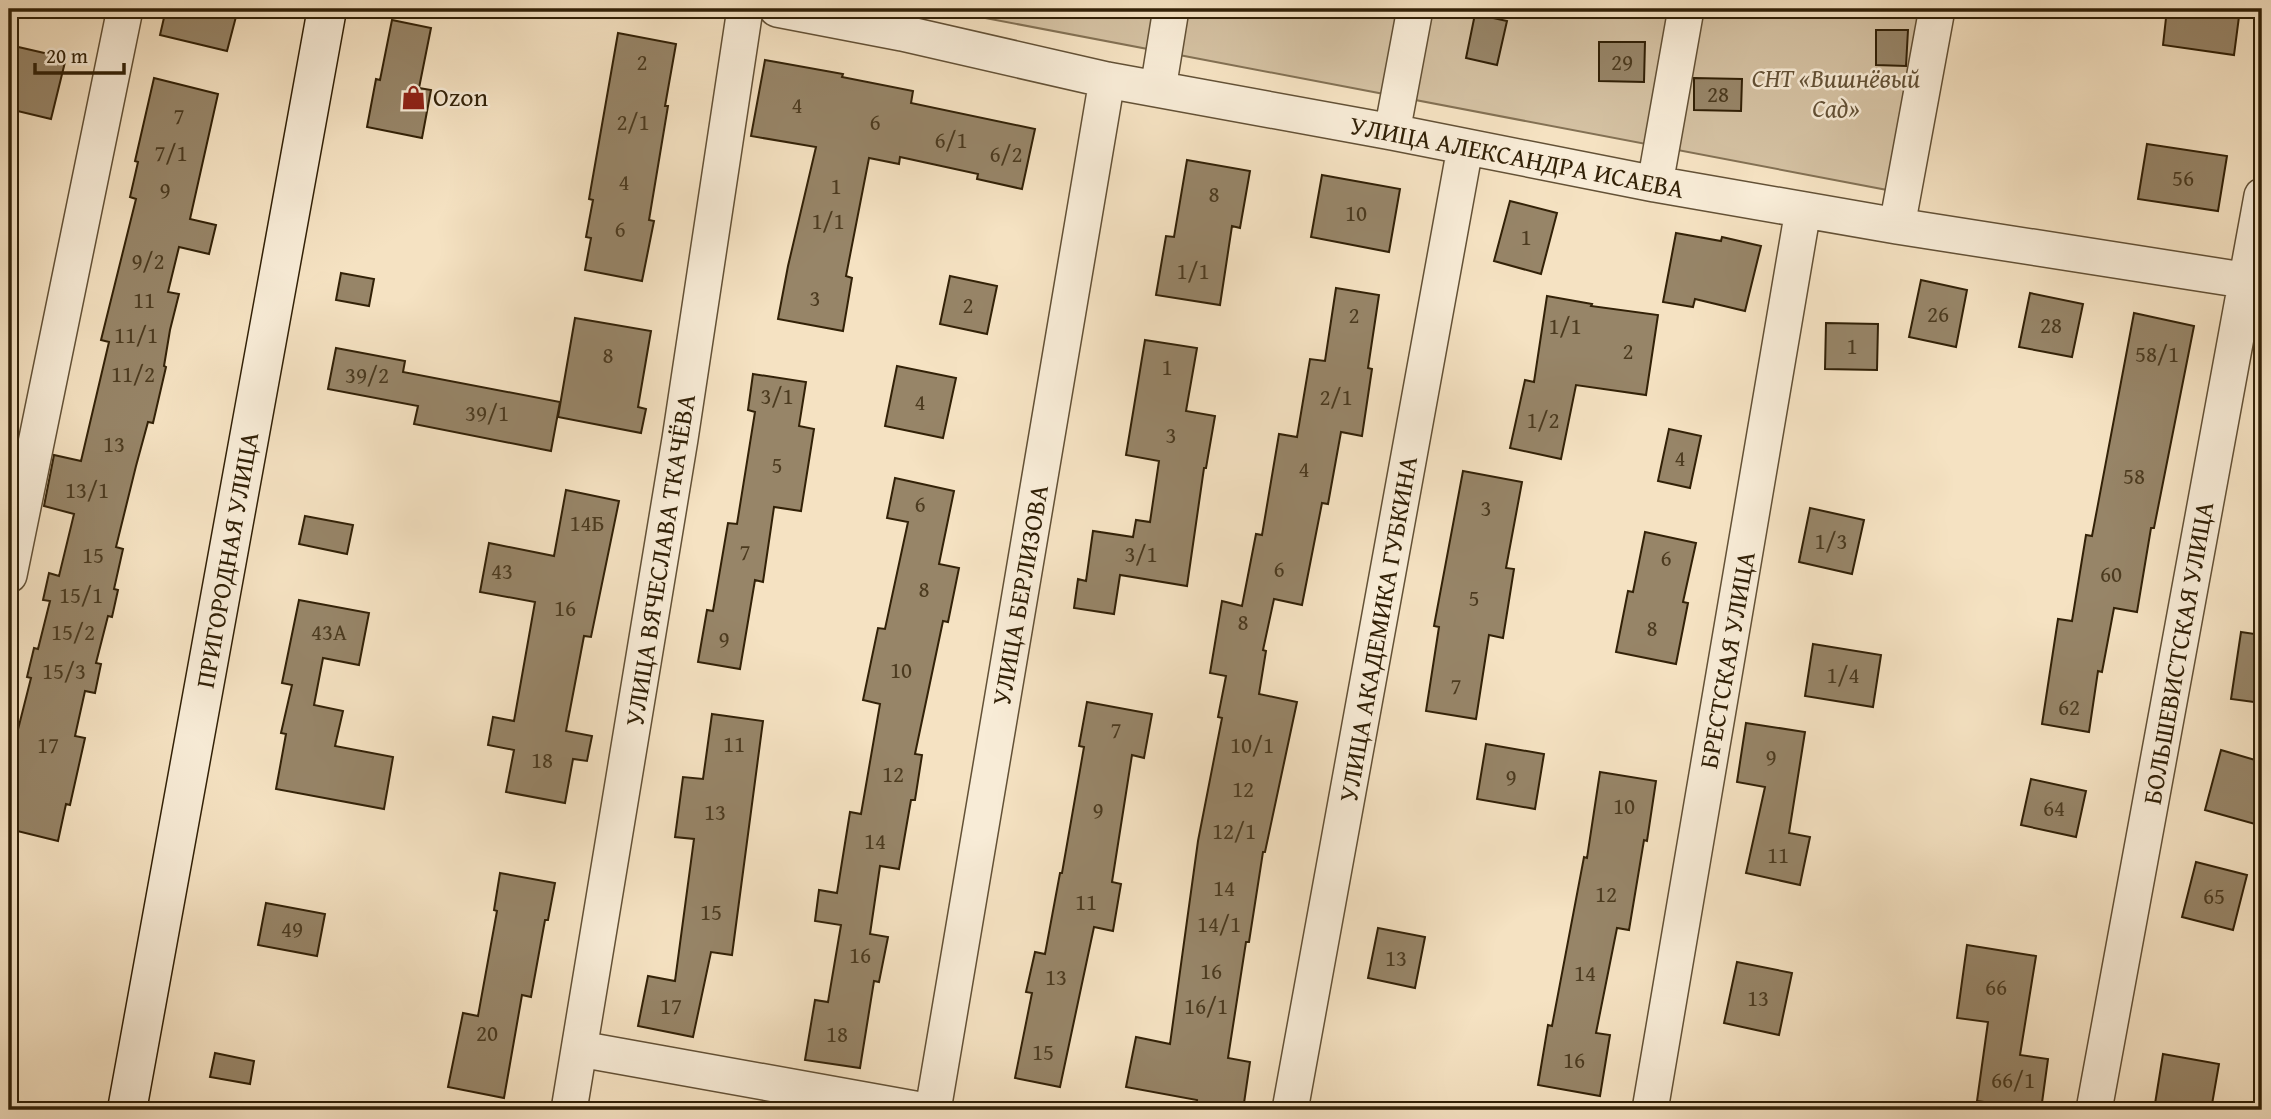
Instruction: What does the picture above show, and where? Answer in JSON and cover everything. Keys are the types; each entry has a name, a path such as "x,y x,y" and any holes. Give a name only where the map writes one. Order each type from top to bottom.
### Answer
{"street":[{"path":"9,575 125,9"},
{"name":"ПРИГОРОДНАЯ УЛИЦА","path":"127,1110 327,9"},
{"name":"УЛИЦА ВЯЧЕСЛАВА ТКАЧЁВА","path":"569,1110 680,439 745,9"},
{"name":"УЛИЦА АЛЕКСАНДРА ИСАЕВА","path":"777,9 904,21 1107,80 1655,184 1897,226 2255,281"},
{"path":"1158,89 1171,9"},
{"path":"1392,132 1415,9"},
{"path":"1655,184 1686,9"},
{"path":"1897,226 1937,9"},
{"name":"УЛИЦА БЕРЛИЗОВА","path":"933,1110 1107,80"},
{"name":"УЛИЦА АКАДЕМИКА ГУБКИНА","path":"1290,1110 1465,148"},
{"name":"БОЛЬШЕВИСТСКАЯ УЛИЦА","path":"2094,1110 2255,281 2262,196"},
{"name":"БРЕСТСКАЯ УЛИЦА","path":"1650,1110 1804,210"},
{"path":"580,1049 920,1110"}],"green space":[{"name":"СНТ «Вишнёвый Cад»","path":"938,9 1937,9 1903,193"}],"building":[{"path":"166,9 238,9 227,51 160,35"},
{"path":"2167,9 2240,9 2234,55 2163,45"},
{"path":"1475,14 1507,21 1497,65 1466,58"},
{"path":"392,20 431,28 419,88 431,90 422,138 367,127 376,79 380,80"},
{"path":"1876,30 1908,30 1906,66 1876,65"},
{"path":"618,33 676,44 649,220 654,221 642,281 585,270 591,238 586,237 593,200 589,199"},
{"path":"1599,42 1645,42 1644,82 1599,81"},
{"path":"14,46 66,58 51,119 9,109 9,67"},
{"path":"765,60 843,74 842,77 913,91 911,103 1035,129 1022,189 977,179 978,174 900,157 899,164 869,158 846,276 852,278 843,331 778,319 816,147 751,136"},
{"path":"154,78 218,94 190,219 216,225 209,254 179,247 168,292 179,294 170,330 166,367 153,423 148,422 116,547 123,549 114,589 118,590 96,663 101,664 95,693 85,691 75,736 85,738 70,805 66,804 58,841 9,829 9,765 31,678 27,677 34,648 38,649 50,601 43,600 49,573 59,576 74,514 44,506 54,455 81,461 109,342 101,340 136,199 130,197 138,162 135,161"},
{"path":"1694,78 1742,79 1741,111 1694,110"},
{"path":"2147,144 2227,156 2218,211 2138,199"},
{"path":"1187,160 1250,171 1240,228 1232,226 1220,305 1156,295 1166,236 1174,237"},
{"path":"1322,175 1400,189 1389,252 1311,237"},
{"path":"1510,201 1557,213 1541,274 1494,261"},
{"path":"1676,233 1721,241 1722,237 1761,246 1745,311 1695,299 1693,307 1663,302"},
{"path":"341,273 374,279 369,306 336,300"},
{"path":"950,276 997,286 987,334 940,324"},
{"path":"1921,280 1967,290 1956,347 1909,337"},
{"path":"1336,288 1379,295 1368,368 1372,369 1362,436 1341,432 1328,504 1322,503 1302,605 1274,599 1263,650 1266,651 1259,694 1297,702 1263,852 1228,1058 1250,1062 1243,1110 1196,1110 1197,1100 1126,1087 1136,1037 1170,1044 1198,841 1222,718 1218,717 1226,676 1210,673 1222,601 1242,606 1256,534 1262,535 1279,434 1297,437 1310,359 1325,361"},
{"path":"2030,293 2083,304 2072,357 2019,347"},
{"path":"1547,296 1592,304 1591,306 1658,315 1646,395 1576,385 1561,459 1510,448 1525,380 1534,382"},
{"path":"2134,313 2194,326 2154,528 2151,528 2137,612 2114,608 2102,672 2098,671 2089,732 2042,724 2058,619 2072,621 2086,535 2092,536"},
{"path":"575,318 651,331 638,407 646,409 641,433 558,417"},
{"path":"1826,323 1878,324 1877,370 1825,369"},
{"path":"1145,340 1197,348 1186,411 1215,416 1204,468 1187,586 1120,575 1114,614 1074,608 1078,579 1086,581 1093,531 1133,537 1136,520 1150,522 1159,461 1126,455"},
{"path":"336,348 405,361 403,372 560,402 551,451 414,424 418,406 328,389"},
{"path":"897,366 956,378 943,438 885,426"},
{"path":"753,374 806,382 799,426 814,429 801,511 774,507 763,582 755,580 740,669 698,662 707,610 713,611 728,523 737,524 755,412 748,410"},
{"path":"1669,429 1701,436 1690,488 1658,481"},
{"path":"1463,471 1522,482 1506,568 1514,569 1503,638 1489,635 1476,719 1426,711 1439,627 1434,626"},
{"path":"895,478 954,491 939,564 959,568 948,622 943,621 915,754 922,755 899,869 880,866 870,934 888,937 879,982 874,981 860,1068 805,1060 815,1000 828,1002 841,925 815,921 819,890 837,893 850,812 861,814 880,704 863,700 878,628 885,629 908,522 887,518"},
{"path":"566,490 619,501 591,637 584,636 566,731 592,736 587,761 573,759 565,803 506,792 514,750 488,745 493,717 514,721 535,602 480,592 489,543 554,556"},
{"path":"1810,508 1864,520 1852,574 1799,562"},
{"path":"305,516 353,525 347,554 299,544"},
{"path":"1645,532 1696,543 1683,602 1688,603 1676,664 1616,652 1628,591 1633,592"},
{"path":"299,600 369,613 359,665 323,658 314,705 343,711 335,746 393,757 384,809 276,789 286,734 281,733 292,685 282,683"},
{"path":"2241,632 2262,635 2262,703 2231,699"},
{"path":"1813,644 1881,655 1873,707 1805,696"},
{"path":"1087,702 1152,714 1144,758 1132,755 1112,882 1121,884 1113,931 1094,927 1060,1087 1015,1078 1032,993 1026,992 1035,952 1045,954 1062,873 1084,747 1079,746"},
{"path":"712,714 763,721 732,955 711,952 693,1037 638,1026 648,976 675,981 694,839 675,837 683,777 703,779"},
{"path":"1746,723 1805,732 1789,833 1810,837 1800,885 1746,873 1765,787 1737,782"},
{"path":"1486,744 1544,754 1535,809 1477,799"},
{"path":"2221,750 2262,762 2262,826 2205,810"},
{"path":"1600,772 1656,781 1629,930 1617,928 1596,1033 1610,1035 1600,1096 1538,1085 1584,857 1587,858"},
{"path":"2031,779 2086,791 2076,837 2021,825"},
{"path":"2196,862 2247,875 2233,930 2182,917"},
{"path":"500,873 555,883 548,920 545,920 531,997 522,995 504,1098 448,1087 463,1013 478,1016 497,911 494,910"},
{"path":"266,903 325,914 317,956 258,945"},
{"path":"1378,928 1425,937 1415,988 1368,978"},
{"path":"1967,945 2036,956 2020,1055 2048,1059 2041,1110 1977,1101 1988,1022 1957,1018"},
{"path":"1737,962 1792,973 1779,1035 1724,1023"},
{"path":"215,1053 254,1061 250,1084 210,1077"},
{"path":"2163,1054 2219,1064 2211,1110 2154,1110"}],"place":[{"name":"Ozon","path":"413,97"}]}
